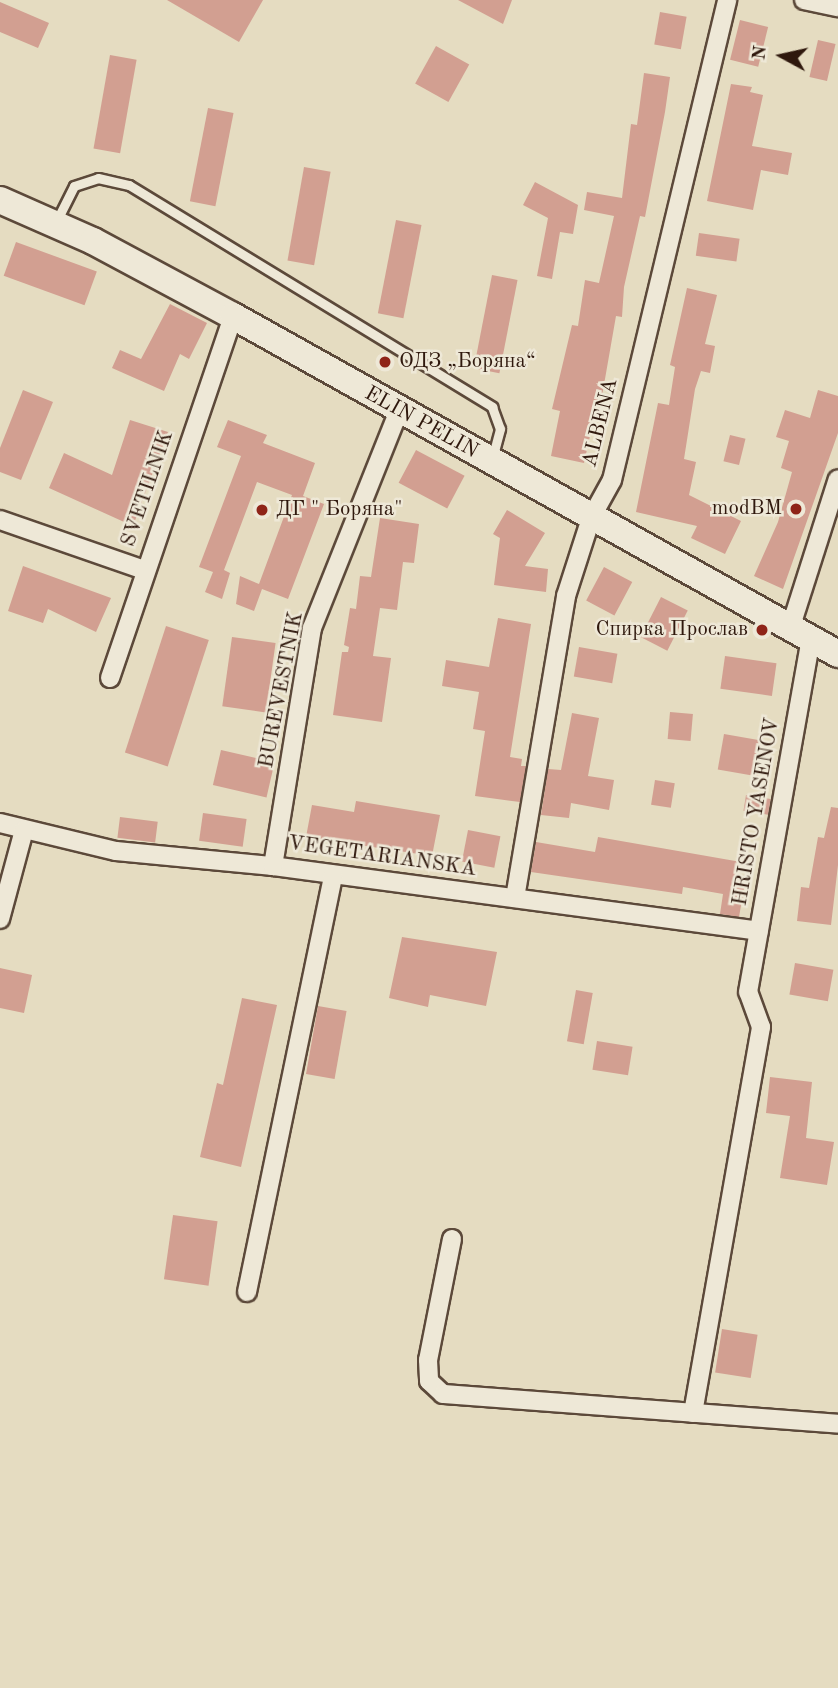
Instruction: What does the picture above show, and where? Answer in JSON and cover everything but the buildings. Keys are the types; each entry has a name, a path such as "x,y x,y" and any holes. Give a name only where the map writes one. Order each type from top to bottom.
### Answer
{"street":[{"name":"ALBENA","path":"515,898 566,596 591,518 612,480 727,0"},
{"path":"804,0 838,7"},
{"name":"ELIN PELIN","path":"0,200 55,224 233,316 838,654"},
{"name":"SVETILNIK","path":"110,678 144,570 233,316"},
{"name":"BUREVESTNIK","path":"274,866 312,628 399,411"},
{"name":"HRISTO YASENOV","path":"693,1413 761,1027 748,992 800,635 838,479"},
{"path":"0,520 144,570"},
{"name":"VEGETARIANSKA","path":"0,823 116,850 274,866 759,931"},
{"path":"0,919 24,830"},
{"path":"247,1292 333,875"},
{"path":"452,1239 428,1360 429,1381 443,1394 838,1424"}],"lane":[{"path":"55,224 74,186 98,178 129,185 492,407 500,429 491,462"}],"place":[{"name":"ОДЗ „Боряна“","path":"385,362"},
{"name":"modBM","path":"796,509"},
{"name":"ДГ \" Боряна\"","path":"262,510"},
{"name":"Спирка Прослав","path":"762,630"}]}
